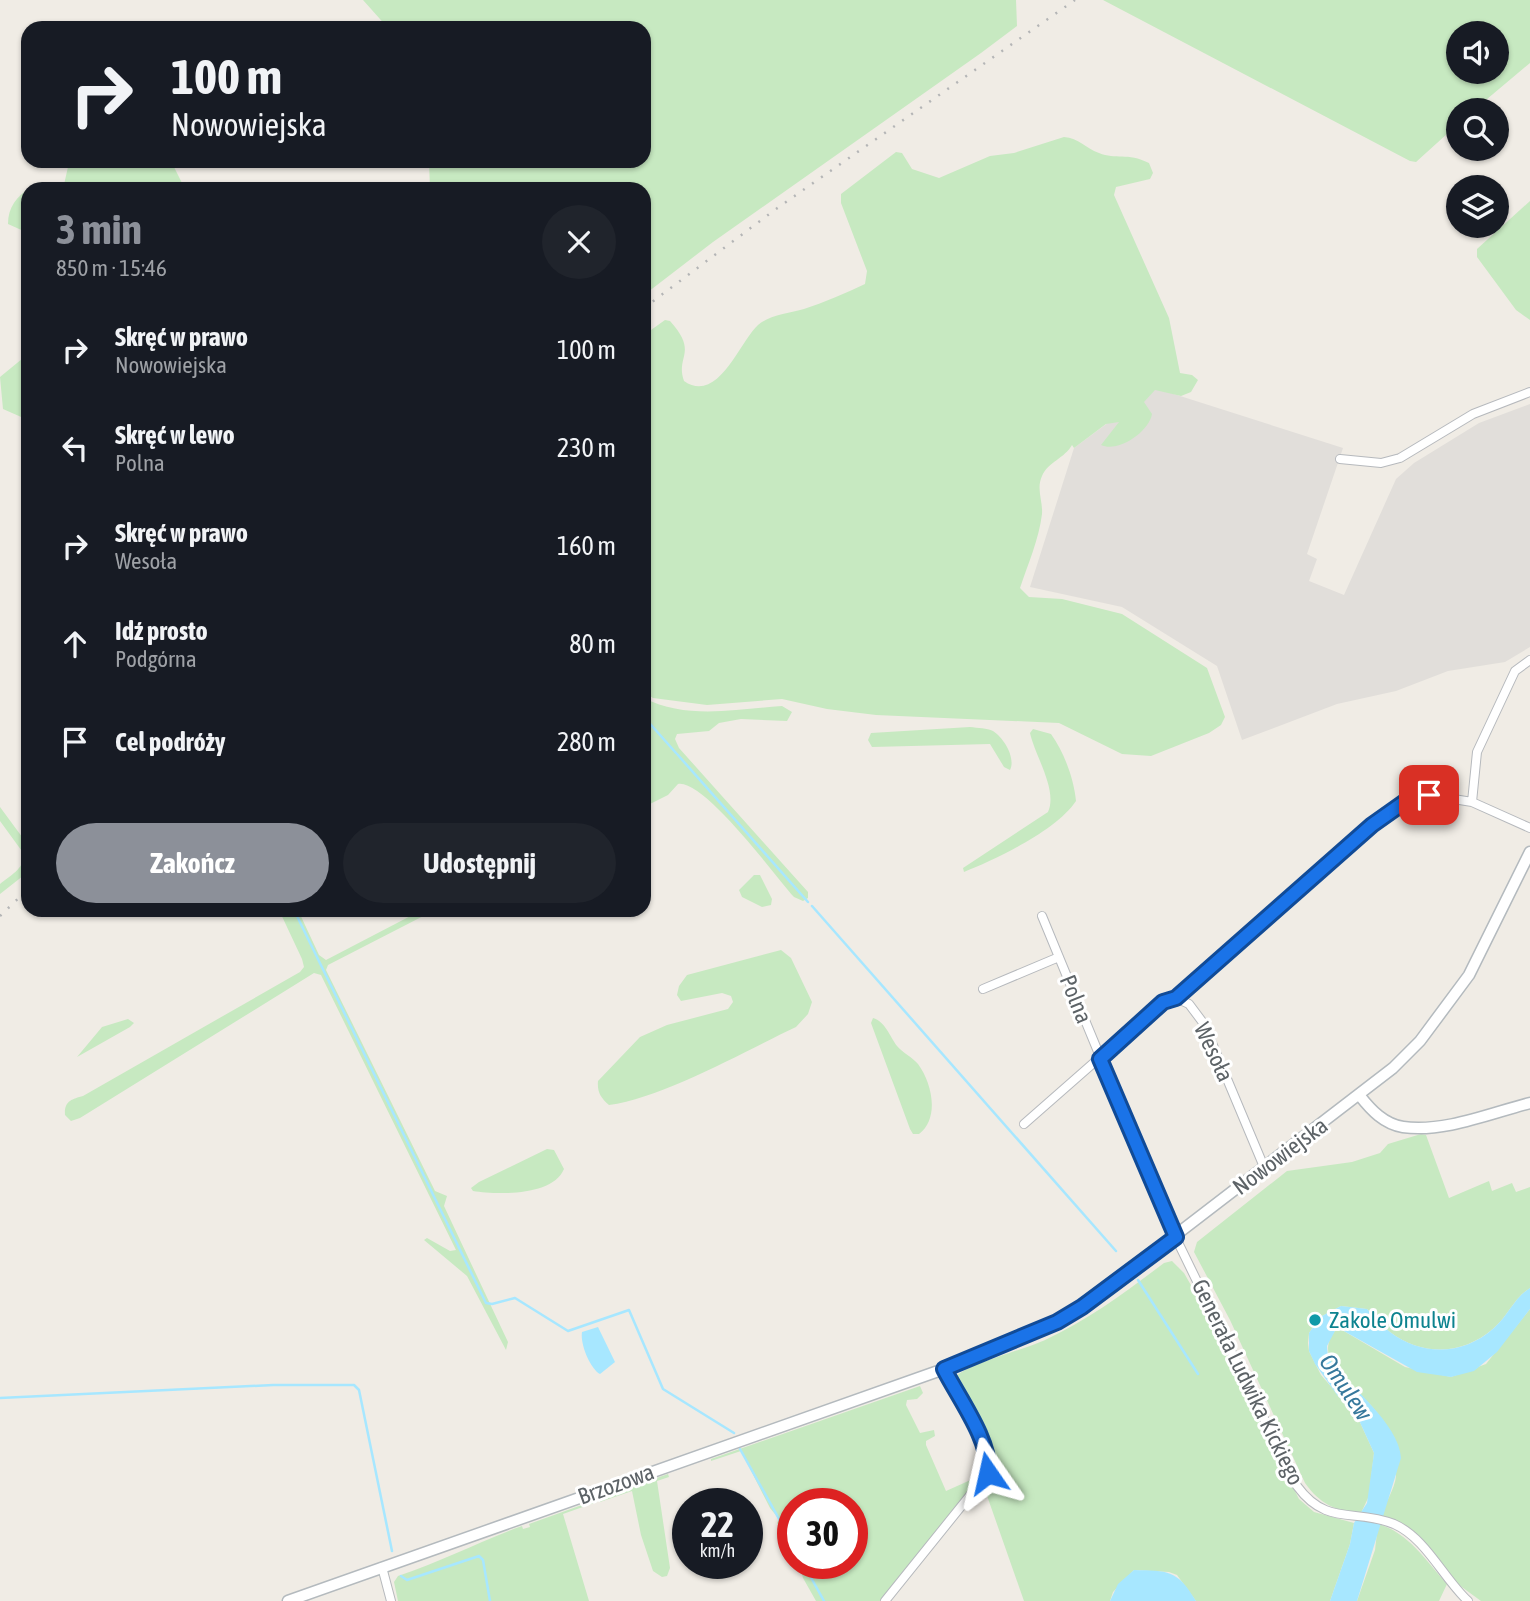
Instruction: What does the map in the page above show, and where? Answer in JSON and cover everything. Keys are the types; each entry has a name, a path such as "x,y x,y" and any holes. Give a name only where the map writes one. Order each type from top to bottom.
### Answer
{"main road":[{"name":"Nowowiejska","path":"944,1369 1057,1322 1082,1307 1360,1096 1420,1041 1459,992 1491,936 1530,852"},
{"path":"1360,1096 1373,1112 1402,1127 1457,1122 1530,1103"},
{"name":"Brzozowa","path":"288,1601 944,1369"}],"street":[{"path":"1340,459 1381,463 1400,458 1473,414 1530,392"},
{"path":"1472,802 1477,752 1515,671 1530,660"},
{"path":"1024,1124 1163,1002 1176,998 1399,805 1413,796 1429,795 1472,802 1530,828"},
{"name":"Polna","path":"1042,916 1176,1237"},
{"path":"982,989 1059,957"},
{"name":"Wesoła","path":"1176,998 1189,1004 1204,1024 1265,1167"},
{"name":"Generała Ludwika Kickiego","path":"1176,1237 1297,1486 1322,1510 1395,1525 1416,1540 1468,1601"},
{"path":"885,1601 988,1473 989,1457 983,1442 944,1369"},
{"path":"382,1567 391,1601"}],"shaded area":[{"path":"1155,388 1343,448 1307,554 1317,559 1309,581 1344,595 1396,479 1414,463 1479,423 1530,404 1530,647 1505,662 1448,671 1396,691 1337,704 1242,740 1217,666 1122,607 1030,587 1074,448"}],"green space":[{"path":"363,0 1016,0 1017,26 713,242 651,290 651,182 430,182 429,168 651,168 651,21 382,21"},
{"path":"1103,0 1530,0 1530,63 1509,81 1509,21 1446,21 1446,84 1505,84 1488,98 1446,98 1446,135 1416,162"},
{"path":"1064,137 1074,139 1105,155 1134,158 1149,163 1153,173 1150,179 1116,187 1114,195 1169,318 1180,373 1192,375 1198,380 1191,392 1181,396 1155,390 1144,402 1152,414 1150,421 1132,439 1116,446 1101,445 1119,422 1106,424 1074,448 1072,445 1048,467 1040,481 1042,514 1038,533 1020,588 1029,597 1062,599 1122,614 1207,668 1225,717 1221,725 1209,733 1151,756 1122,754 1059,723 876,715 827,709 782,699 707,705 653,698 651,330 665,320 670,321 679,332 685,347 682,366 684,381 696,386 707,385 727,368 758,325 865,284 867,271 841,203 841,194 896,152 902,153 912,169 939,178 990,156 1014,153"},
{"path":"68,168 174,168 182,182 65,182"},
{"path":"21,195 21,230 8,224 14,202"},
{"path":"1530,201 1530,320 1516,310 1477,257 1477,249 1489,238 1509,238 1509,220"},
{"path":"21,360 21,417 3,409 0,377"},
{"path":"651,701 694,711 782,706 792,712 787,721 741,719 719,723 709,731 677,734 675,739 679,748 808,892 808,898 803,901 794,897 739,831 704,797 690,787 678,784 668,795 651,804"},
{"path":"970,727 991,730 1001,738 1010,754 1010,770 1004,767 990,744 872,747 868,740 871,733"},
{"path":"1033,729 1051,734 1056,741 1071,775 1076,801 1041,833 993,860 964,872 963,868 1048,812 1050,794 1030,733"},
{"path":"0,807 21,836 21,850 0,821"},
{"path":"21,865 21,878 0,894 0,884"},
{"path":"754,875 760,875 772,899 771,905 762,907 742,897 739,890"},
{"path":"282,917 301,917 319,955 326,960 409,917 421,917 328,965 326,970 435,1191 447,1196 444,1206 508,1342 506,1350 467,1276 424,1240 427,1238 450,1251 456,1250 321,975 314,973 80,1118 71,1121 65,1115 67,1104 72,1100 300,972 304,967"},
{"path":"781,950 791,958 812,1002 808,1014 796,1027 678,1084 630,1101 609,1105 604,1100 599,1092 598,1081 640,1037 667,1025 728,1009 733,1002 731,996 722,993 681,1001 677,995 679,986 687,975"},
{"path":"873,1018 881,1022 897,1046 918,1064 927,1081 932,1110 926,1127 919,1134 913,1134 910,1129 871,1023"},
{"path":"128,1019 134,1023 130,1027 77,1057 102,1027"},
{"path":"1421,1134 1426,1135 1449,1198 1489,1181 1492,1191 1512,1183 1516,1192 1530,1187 1530,1288 1494,1328 1482,1337 1469,1344 1443,1350 1416,1346 1403,1340 1387,1330 1367,1309 1341,1306 1320,1317 1309,1333 1309,1351 1321,1375 1358,1418 1374,1453 1369,1496 1361,1513 1343,1510 1322,1501 1305,1483 1230,1320 1194,1252 1197,1242 1287,1171 1352,1162 1380,1153 1388,1144"},
{"path":"547,1149 554,1150 564,1169 558,1178 549,1184 524,1192 510,1193 473,1191 471,1188 479,1182"},
{"path":"1172,1261 1184,1273 1200,1301 1299,1499 1314,1512 1354,1523 1350,1544 1330,1601 1196,1601 1177,1575 1134,1570 1113,1592 1110,1601 1024,1601 985,1490 993,1465 992,1455 954,1378 971,1367 1037,1343 1078,1323 1164,1263"},
{"path":"1530,1309 1530,1601 1481,1601 1459,1585 1414,1534 1380,1517 1394,1486 1394,1464 1378,1414 1333,1365 1329,1343 1335,1331 1342,1330 1405,1367 1451,1377 1486,1364"},
{"path":"920,1386 923,1393 917,1399 907,1400 906,1405 920,1433 934,1430 935,1436 926,1441 926,1445 946,1491 984,1474 880,1601 816,1601 804,1579 868,1579 868,1488 777,1488 777,1517 741,1451 711,1459"},
{"path":"668,1474 669,1477 657,1481 670,1568 667,1576 662,1577 653,1571 641,1535 632,1491 600,1502 599,1498"},
{"path":"593,1501 594,1503 563,1514 589,1601 398,1601 394,1582 398,1576 506,1532 522,1526 523,1529 530,1527 529,1524"},
{"path":"1378,1524 1408,1541 1447,1584 1439,1601 1357,1601 1375,1550"}],"water":[{"name":"Omulew","path":"1530,1288 1530,1309 1497,1352 1474,1371 1451,1377 1417,1372 1342,1330 1335,1331 1327,1346 1328,1357 1382,1418 1392,1432 1401,1458 1357,1601 1330,1601 1350,1544 1354,1523 1367,1503 1374,1453 1358,1418 1337,1395 1315,1364 1309,1351 1309,1333 1320,1317 1341,1306 1367,1309 1390,1332 1416,1346 1443,1350 1457,1348 1470,1344 1494,1328"},
{"path":"598,1327 615,1362 600,1374 589,1361 582,1337 582,1332"},
{"path":"1134,1570 1164,1572 1177,1577 1196,1601 1110,1601 1118,1584"}],"waterway":[{"path":"651,725 676,753"},
{"path":"677,754 808,902"},
{"path":"812,906 1116,1251"},
{"path":"297,917 486,1303 515,1298 568,1331 629,1310 663,1389 734,1433"},
{"path":"1138,1280 1198,1374"},
{"path":"0,1398 273,1385 354,1385 359,1390 392,1551"},
{"path":"740,1449 777,1515"},
{"path":"401,1576 407,1580 479,1556 483,1560 490,1601"},
{"path":"812,1579 824,1601"}],"railway":[{"path":"651,303 776,209 1075,0"},
{"path":"0,916 21,896"}],"place":[{"name":"Zakole Omulwi","path":"1315,1320"}],"route":[{"path":"988,1473 989,1457 983,1442 944,1369 1057,1322 1082,1307 1176,1237 1100,1059 1163,1002 1176,998 1372,825 1413,796 1429,795"}]}
